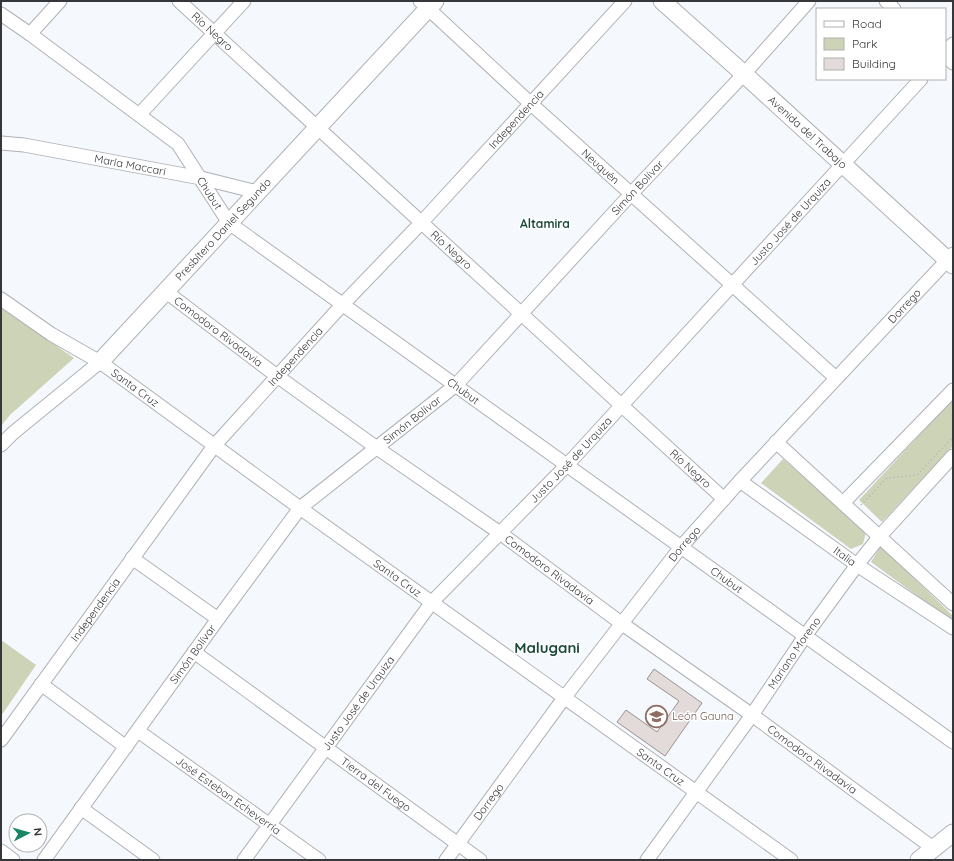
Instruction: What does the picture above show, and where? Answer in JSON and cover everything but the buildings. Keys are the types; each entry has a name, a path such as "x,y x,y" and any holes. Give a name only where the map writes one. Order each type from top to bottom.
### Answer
{"main road":[{"name":"Avenida del Trabajo","path":"662,1 843,165 951,259"},
{"name":"Presbítero Daniel Segundo","path":"100,362 317,128 428,3"},
{"path":"919,860 953,834"}],"street":[{"path":"30,34 60,1"},
{"name":"Río Negro","path":"178,1 724,499"},
{"path":"139,115 244,1"},
{"name":"Independencia","path":"1,740 214,446 343,304 421,223 625,1"},
{"name":"Simón Bolívar","path":"44,860 300,508 456,385 631,194 744,74 809,1"},
{"name":"Neuquén","path":"428,3 530,104 836,378"},
{"name":"Chubut","path":"1,14 178,144 229,223 953,742"},
{"path":"946,53 953,44"},
{"path":"946,55 953,63"},
{"name":"Justo José de Urquiza","path":"244,860 432,602 567,465 920,80"},
{"name":"María Maccari","path":"1,144 24,145 201,178 257,192"},
{"name":"Dorrego","path":"446,860 564,698 681,547 836,378 951,259"},
{"name":"Comodoro Rivadavia","path":"165,292 277,376 377,448 500,533 621,623 752,715 933,848"},
{"name":"Santa Cruz","path":"1,299 51,334 100,362 300,508 791,860"},
{"name":"Presbítero Daniel Segundo","path":"1,445 13,433 100,362"},
{"path":"844,503 953,390"},
{"path":"776,442 880,536 951,597"},
{"name":"Mariano Moreno","path":"647,860 752,715 805,636 857,565 880,536 953,456"},
{"name":"Italia","path":"740,481 857,565 953,628"},
{"path":"132,558 218,619"},
{"name":"Tierra del Fuego","path":"194,652 480,860"},
{"path":"41,684 126,747"},
{"name":"José Esteban Echeverría","path":"138,731 319,860"},
{"path":"82,808 153,860"},
{"path":"1,851 13,860"}],"path":[{"path":"854,512 887,478 917,475 953,437"}],"green space":[{"path":"1,308 74,358 10,415 1,426"},
{"path":"953,399 953,446 882,522 859,500"},
{"path":"783,459 866,532 863,544 851,549 761,483"},
{"path":"881,546 953,616 953,622 871,562"},
{"path":"1,640 36,665 1,716"}],"place":[{"name":"León Gauna","path":"657,716"}],"district":[{"name":"Altamira","path":"545,224"},
{"name":"Malugani","path":"547,648"}]}
